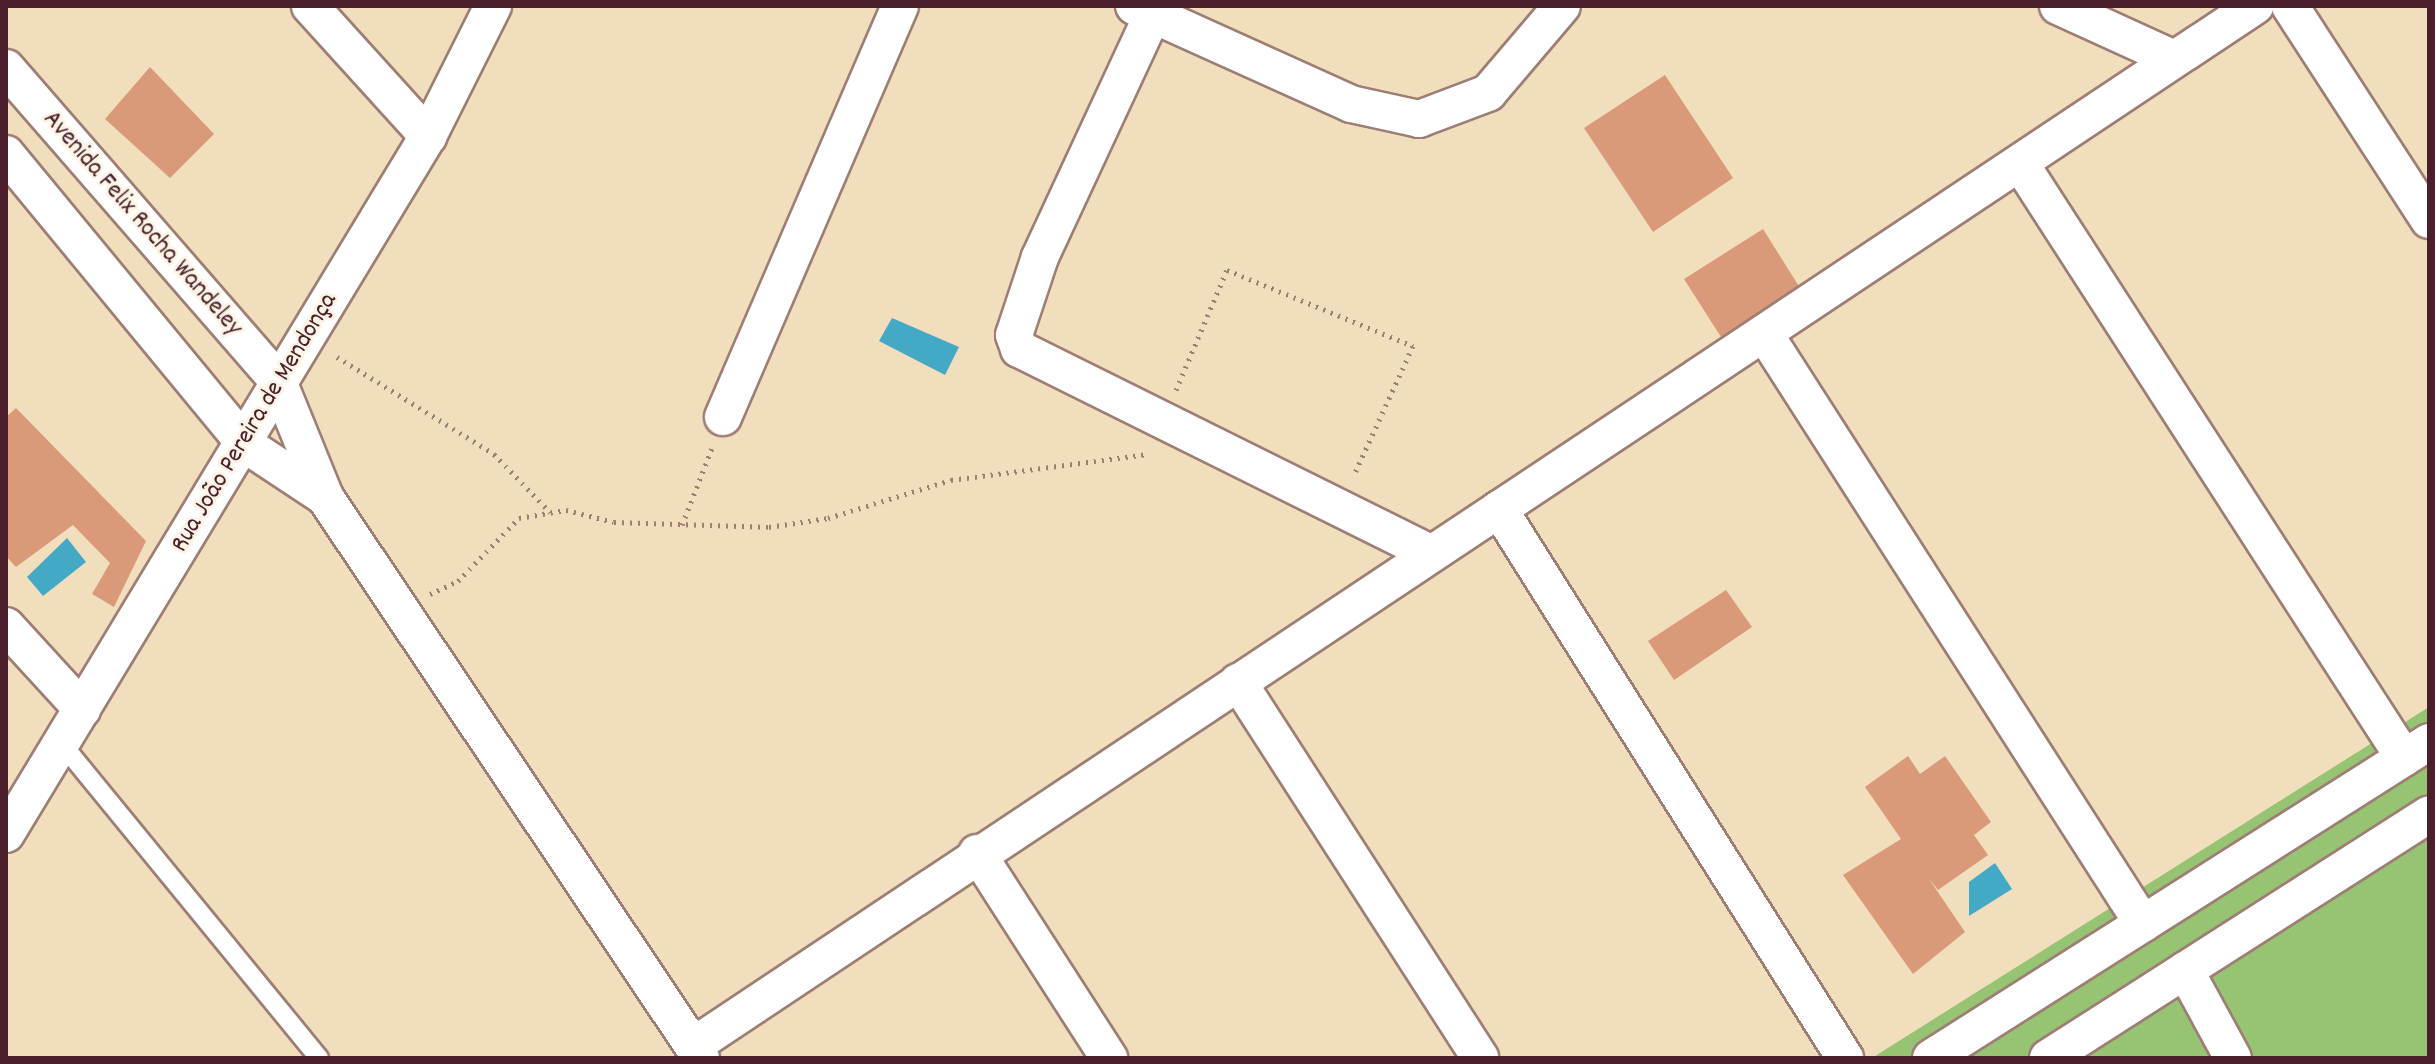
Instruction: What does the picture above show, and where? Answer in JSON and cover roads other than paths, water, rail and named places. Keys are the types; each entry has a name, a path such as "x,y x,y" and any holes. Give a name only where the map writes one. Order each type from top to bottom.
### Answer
{"street":[{"path":"310,6 428,136"},
{"name":"Rua João Pereira de Mendonça","path":"6,834 246,445 278,381 428,136 493,6"},
{"path":"723,417 900,6"},
{"path":"1428,552 1338,508 1159,438 1031,361 1014,335 1142,12 1351,104 1419,119 1488,93 1562,6"},
{"path":"2058,6 2172,58"},
{"path":"6,154 246,445 325,497 697,1052 977,853 2020,163 2172,58 2255,6"},
{"path":"2290,6 2429,220"},
{"name":"Avenida Felix Rocha Wandeley","path":"6,68 278,381 325,497"},
{"path":"1931,1058 2416,750 2020,163"},
{"path":"1764,333 2143,924"},
{"path":"1499,509 1845,1058"},
{"path":"6,626 82,709"},
{"path":"1238,682 1480,1058"},
{"path":"2048,1058 2429,814"},
{"path":"977,853 1109,1058"},
{"path":"2185,970 2233,1058"}],"lane":[{"path":"62,744 319,1058"}],"water":[{"path":"892,318 959,347 945,375 879,341"},
{"path":"67,538 86,562 43,596 27,577"},
{"path":"1995,863 2012,889 1969,916 1969,882"}]}
